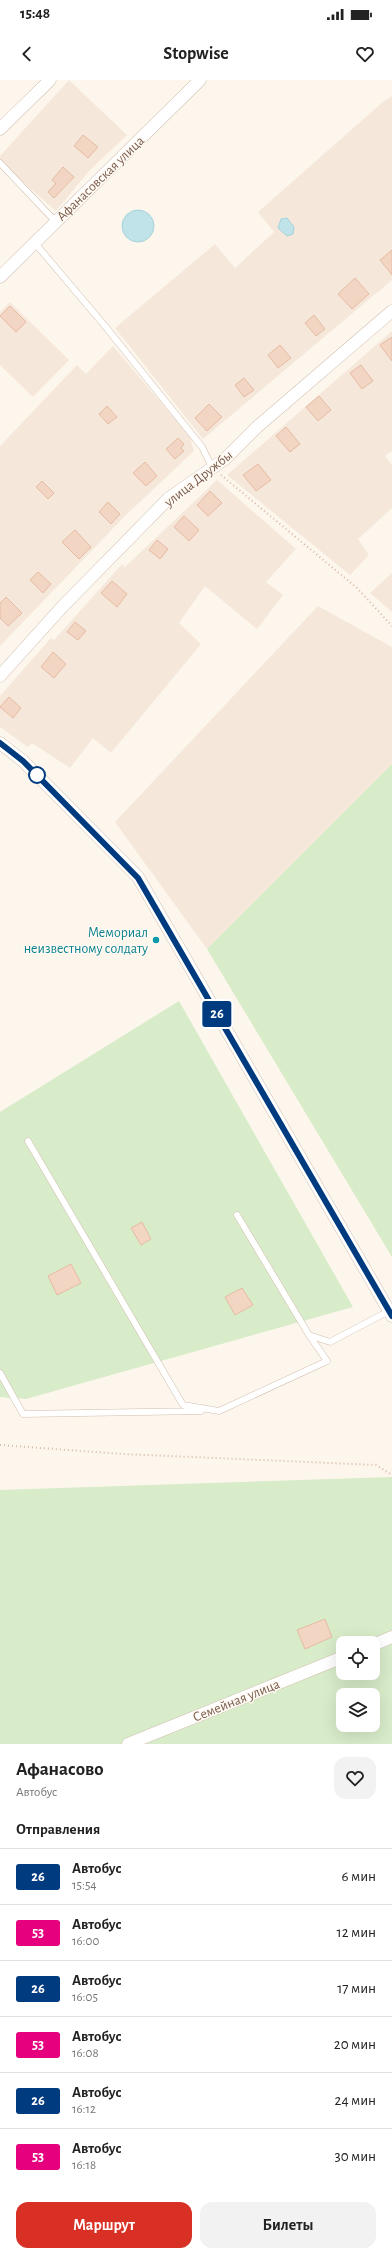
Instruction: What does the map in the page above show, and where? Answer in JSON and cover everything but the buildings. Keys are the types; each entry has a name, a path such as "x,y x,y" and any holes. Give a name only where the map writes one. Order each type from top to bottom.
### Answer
{"street":[{"path":"0,129 50,80"},
{"name":"Афанасовская улица","path":"0,277 55,221 200,80"},
{"name":"улица Дружбы","path":"0,676 62,606 168,498 225,459 257,427 392,311"},
{"path":"0,743 23,761 138,878 391,1314"},
{"path":"380,1641 392,1637"},
{"name":"Семейная улица","path":"128,1744 336,1660"}],"lane":[{"path":"0,163 55,221"},
{"path":"34,242 105,326 197,441 212,468"},
{"path":"28,1141 183,1405 219,1411"},
{"path":"0,1373 23,1414 219,1411 327,1360 309,1335 237,1215"},
{"path":"309,1335 330,1342 391,1314"}],"path":[{"path":"212,468 357,588 392,626"},
{"path":"0,1445 123,1454 376,1465 392,1475"}],"shaded area":[{"path":"69,80 127,135 90,170 56,211 0,162 0,156"},
{"path":"392,96 392,280 203,439 115,328 215,244 235,268 274,232 258,212 384,101"},
{"path":"10,302 69,360 33,397 0,365 0,312"},
{"path":"392,331 392,451 385,456 392,465 392,508 358,539 369,555 350,575 227,475"},
{"path":"113,346 190,437 194,451 127,514 0,646 0,446 77,365 86,374"},
{"path":"217,480 296,549 266,582 283,595 257,629 205,586 179,623 201,644 111,753 93,738 70,768 32,743 28,747 0,727 0,696 51,638 54,640 122,564 125,567"},
{"path":"392,573 392,612 370,593"},
{"path":"318,606 392,647 392,764 207,949 115,822"}],"green space":[{"path":"392,764 392,1257 207,949"},
{"path":"179,1001 353,1307 26,1399 0,1397 0,1112"},
{"path":"392,1477 392,1744 0,1744 0,1490"}],"water":[{"path":"138,210 149,215 154,226 149,237 138,242 127,237 122,226 127,215"},
{"path":"287,218 294,227 293,234 287,236 278,228 281,219"}],"bus line":[{"name":"26","path":"0,743 23,761 138,878 392,1316"}],"place":[{"name":"Мемориал неизвестному солдату","path":"156,940"}]}
